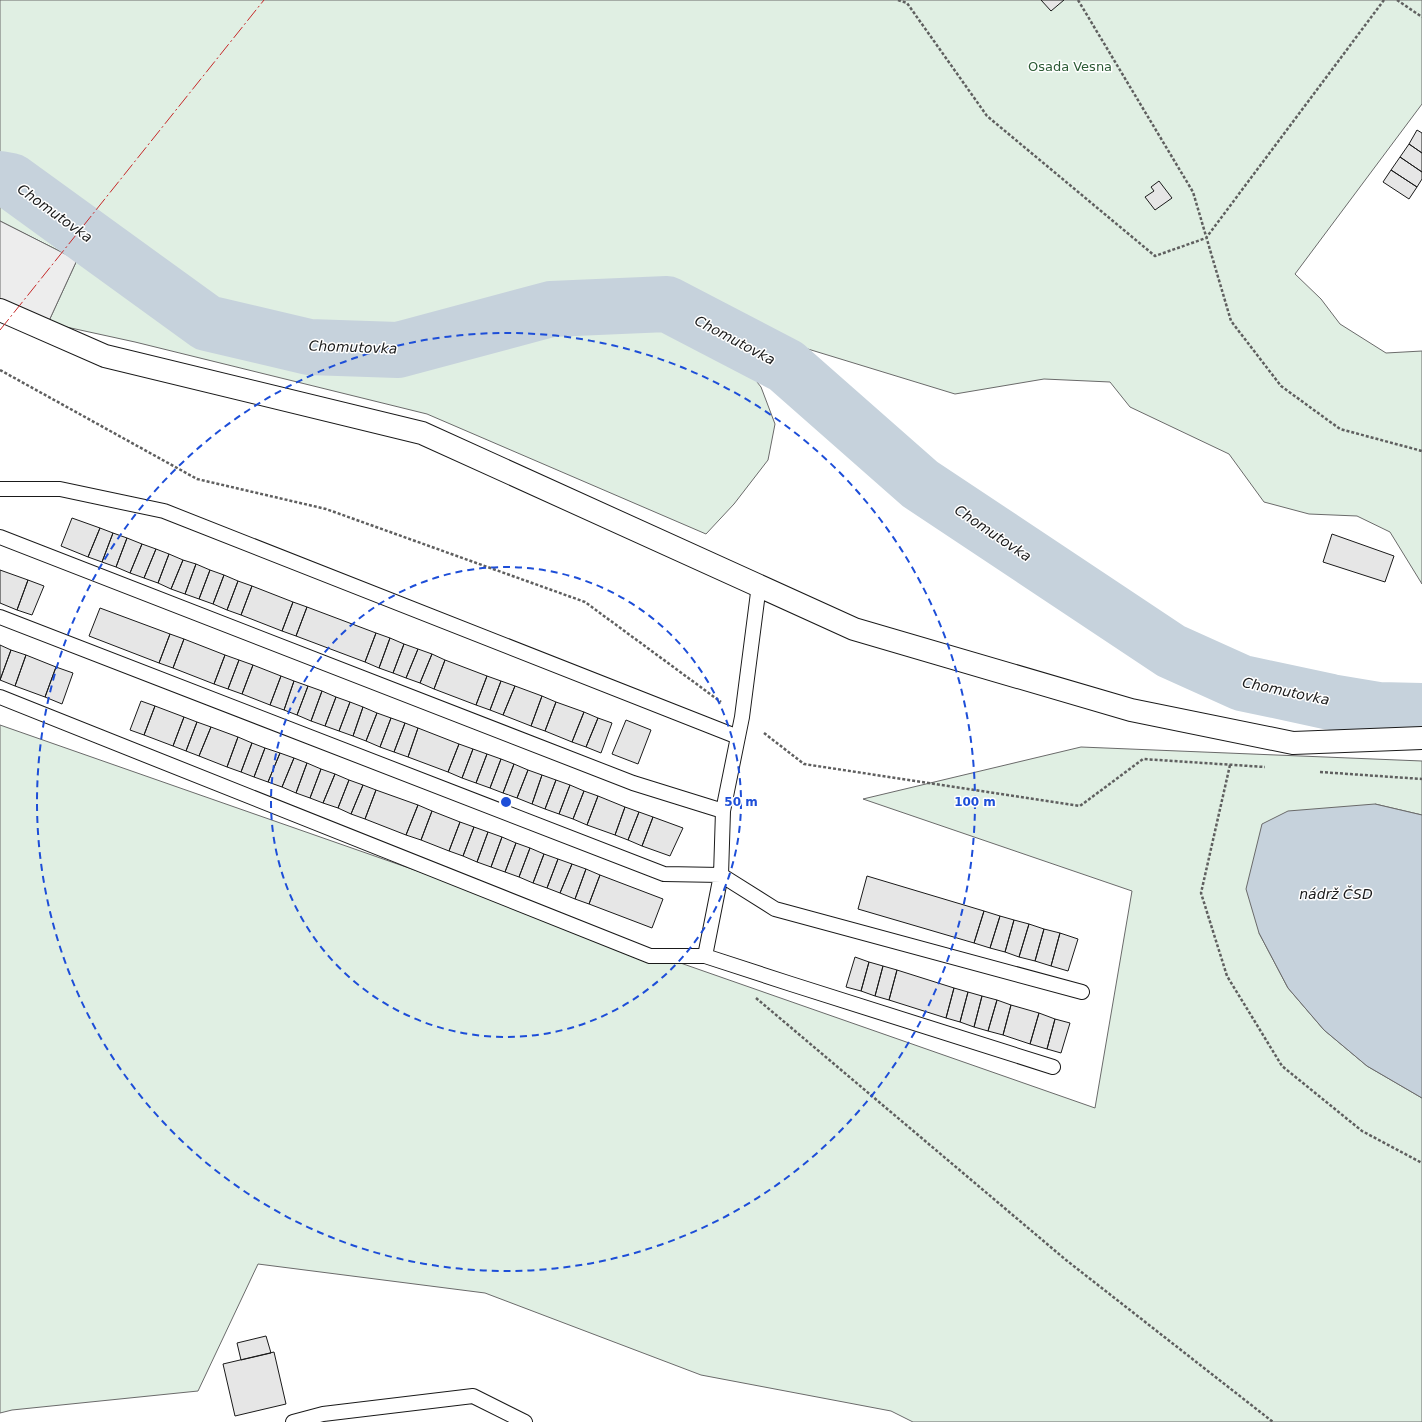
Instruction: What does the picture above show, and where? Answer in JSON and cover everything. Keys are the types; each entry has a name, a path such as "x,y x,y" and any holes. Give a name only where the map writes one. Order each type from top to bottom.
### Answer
{"street":[{"path":"0,310 104,356 422,433 854,629 1131,710 1293,743 1422,738"}],"lane":[{"path":"0,489 60,489 164,511 738,737"},
{"path":"0,537 626,780 724,811"},
{"path":"705,956 722,875 724,811 742,717 758,585"},
{"path":"0,617 664,874 722,875 775,909 1082,992"},
{"path":"0,697 650,956 705,956 1053,1067"},
{"path":"293,1422 323,1414 473,1396 525,1422"}],"path":[{"path":"898,0 907,3 987,116 1155,256 1206,238 1384,0"},
{"path":"1078,0 1193,192 1232,321 1281,386 1340,429 1422,451"},
{"path":"1397,0 1422,17"},
{"path":"0,370 197,479 326,509 585,602 804,764 1080,806 1143,759 1268,768"},
{"path":"1230,765 1200,893 1227,976 1282,1066 1362,1131 1422,1163"},
{"path":"1314,771 1422,779"},
{"path":"753,996 1066,1260 1273,1422"}],"green space":[{"name":"Osada Vesna","path":"0,0 1422,0 1422,104 1295,274 1321,299 1340,324 1386,353 1422,351 1422,584 1390,532 1357,516 1309,514 1264,502 1229,454 1130,407 1110,382 1044,379 955,394 749,331 749,372 761,387 775,424 768,460 734,504 706,534 427,414 135,342 48,323 77,260 0,221"},
{"path":"0,725 1095,1108 1132,891 863,799 1081,747 1422,761 1422,815 1375,804 1259,933 1288,988 1324,1030 1367,1066 1422,1098 1422,1422 913,1422 891,1411 701,1375 485,1293 258,1264 198,1391 12,1410 0,1413"}],"shaded area":[{"path":"0,221 77,260 48,323 0,300"}],"water":[{"name":"nádrž ČSD","path":"1375,804 1422,815 1422,1098 1367,1066 1324,1030 1288,988 1259,933 1246,889 1262,824 1288,811"}],"building":[{"path":"1041,0 1064,0 1051,11"},
{"path":"1417,130 1422,133 1422,153 1409,144"},
{"path":"1409,144 1422,153 1422,172 1400,157"},
{"path":"1400,157 1422,172 1422,179 1417,187 1391,170"},
{"path":"1391,170 1417,187 1409,199 1383,182"},
{"path":"1159,181 1172,198 1155,210 1145,197 1154,191 1151,187"},
{"path":"72,518 100,528 88,557 61,546"},
{"path":"100,528 113,533 102,562 88,557"},
{"path":"113,533 127,538 116,567 102,562"},
{"path":"1332,534 1394,556 1385,582 1323,562"},
{"path":"127,538 142,544 130,573 116,567"},
{"path":"142,544 156,549 144,578 130,573"},
{"path":"156,549 169,554 158,583 144,578"},
{"path":"169,554 183,560 171,589 158,583"},
{"path":"183,560 196,564 185,594 171,589"},
{"path":"196,564 210,570 199,599 185,594"},
{"path":"0,570 28,580 17,610 0,603"},
{"path":"210,570 224,575 213,604 199,599"},
{"path":"224,575 238,581 227,610 213,604"},
{"path":"28,580 44,586 32,615 17,610"},
{"path":"238,581 252,586 241,615 227,610"},
{"path":"252,586 293,602 282,631 241,615"},
{"path":"293,602 307,607 296,636 282,631"},
{"path":"307,607 376,633 365,662 296,636"},
{"path":"100,608 170,634 159,663 89,636"},
{"path":"376,633 390,638 379,668 365,662"},
{"path":"170,634 184,639 173,668 159,663"},
{"path":"390,638 404,644 393,673 379,668"},
{"path":"184,639 225,655 214,684 173,668"},
{"path":"404,644 418,649 406,678 393,673"},
{"path":"0,645 11,650 0,680"},
{"path":"418,649 432,654 420,683 406,678"},
{"path":"11,650 26,655 15,686 0,680"},
{"path":"432,654 445,660 434,689 420,683"},
{"path":"26,655 56,667 45,697 15,686"},
{"path":"225,655 239,660 228,689 214,684"},
{"path":"239,660 253,665 242,694 228,689"},
{"path":"445,660 487,676 476,705 434,689"},
{"path":"253,665 281,676 270,705 242,694"},
{"path":"56,667 73,673 62,704 45,697"},
{"path":"281,676 294,681 284,710 270,705"},
{"path":"487,676 501,681 490,710 476,705"},
{"path":"294,681 308,686 297,715 284,710"},
{"path":"501,681 515,686 503,715 490,710"},
{"path":"308,686 322,691 311,721 297,715"},
{"path":"515,686 542,696 531,726 503,715"},
{"path":"322,691 336,697 325,726 311,721"},
{"path":"542,696 556,702 545,731 531,726"},
{"path":"336,697 350,702 339,731 325,726"},
{"path":"141,701 155,706 144,735 130,730"},
{"path":"350,702 363,707 353,736 339,731"},
{"path":"556,702 584,712 572,742 545,731"},
{"path":"155,706 184,717 173,746 144,735"},
{"path":"363,707 377,713 366,741 353,736"},
{"path":"584,712 598,718 586,747 572,742"},
{"path":"377,713 391,718 380,747 366,741"},
{"path":"184,717 197,722 186,751 173,746"},
{"path":"391,718 405,723 394,752 380,747"},
{"path":"598,718 612,723 601,753 586,747"},
{"path":"626,720 651,730 638,764 612,754"},
{"path":"197,722 211,727 199,756 186,751"},
{"path":"405,723 418,728 408,757 394,752"},
{"path":"211,727 238,737 227,767 199,756"},
{"path":"418,728 459,744 448,772 408,757"},
{"path":"238,737 252,743 241,772 227,767"},
{"path":"252,743 265,748 254,777 241,772"},
{"path":"459,744 473,749 462,778 448,772"},
{"path":"265,748 280,753 268,782 254,777"},
{"path":"473,749 487,754 476,783 462,778"},
{"path":"280,753 294,758 282,787 268,782"},
{"path":"487,754 501,759 490,788 476,783"},
{"path":"294,758 307,763 296,793 282,787"},
{"path":"501,759 514,764 503,793 490,788"},
{"path":"307,763 321,769 310,798 296,793"},
{"path":"514,764 528,770 517,798 503,793"},
{"path":"321,769 335,774 323,803 310,798"},
{"path":"528,770 542,775 532,804 517,798"},
{"path":"335,774 349,780 338,808 323,803"},
{"path":"542,775 556,780 545,809 532,804"},
{"path":"349,780 363,785 351,814 338,808"},
{"path":"556,780 570,785 559,814 545,809"},
{"path":"363,785 376,790 365,819 351,814"},
{"path":"570,785 584,791 573,819 559,814"},
{"path":"376,790 418,805 406,835 365,819"},
{"path":"584,791 598,796 587,825 573,819"},
{"path":"598,796 625,807 615,835 587,825"},
{"path":"418,805 432,811 421,840 406,835"},
{"path":"625,807 639,812 628,840 615,835"},
{"path":"432,811 460,822 449,851 421,840"},
{"path":"639,812 653,817 642,846 628,840"},
{"path":"653,817 683,828 670,856 642,846"},
{"path":"460,822 474,827 463,856 449,851"},
{"path":"474,827 488,832 477,862 463,856"},
{"path":"488,832 502,837 491,867 477,862"},
{"path":"502,837 516,843 505,872 491,867"},
{"path":"516,843 530,848 519,877 505,872"},
{"path":"530,848 544,854 533,883 519,877"},
{"path":"544,854 558,859 547,888 533,883"},
{"path":"558,859 572,864 560,893 547,888"},
{"path":"572,864 586,869 575,899 560,893"},
{"path":"586,869 600,875 589,904 575,899"},
{"path":"600,875 663,899 652,928 589,904"},
{"path":"867,876 984,911 974,943 858,909"},
{"path":"984,911 1000,916 990,948 974,943"},
{"path":"1000,916 1014,920 1005,952 990,948"},
{"path":"1014,920 1029,924 1019,957 1005,952"},
{"path":"1029,924 1044,929 1035,961 1019,957"},
{"path":"1044,929 1060,933 1051,966 1035,961"},
{"path":"1060,933 1078,939 1068,971 1051,966"},
{"path":"855,957 869,962 861,991 846,987"},
{"path":"869,962 883,966 875,996 861,991"},
{"path":"883,966 897,970 889,1000 875,996"},
{"path":"897,970 954,988 946,1018 889,1000"},
{"path":"954,988 968,992 960,1022 946,1018"},
{"path":"968,992 982,996 974,1027 960,1022"},
{"path":"982,996 997,1000 988,1031 974,1027"},
{"path":"997,1000 1011,1005 1003,1035 988,1031"},
{"path":"1011,1005 1039,1013 1030,1044 1003,1035"},
{"path":"1039,1013 1055,1019 1047,1049 1030,1044"},
{"path":"1055,1019 1070,1023 1061,1053 1047,1049"},
{"path":"266,1336 271,1353 241,1360 237,1343"},
{"path":"274,1352 286,1404 235,1416 223,1364"}],"waterway":[{"name":"Chomutovka","path":"0,179 11,181 207,323 309,347 398,350 551,309 667,304 786,366 920,484 1171,651 1242,683 1331,702 1379,710 1422,711"}],"power":[{"path":"0,330 264,0"}]}
